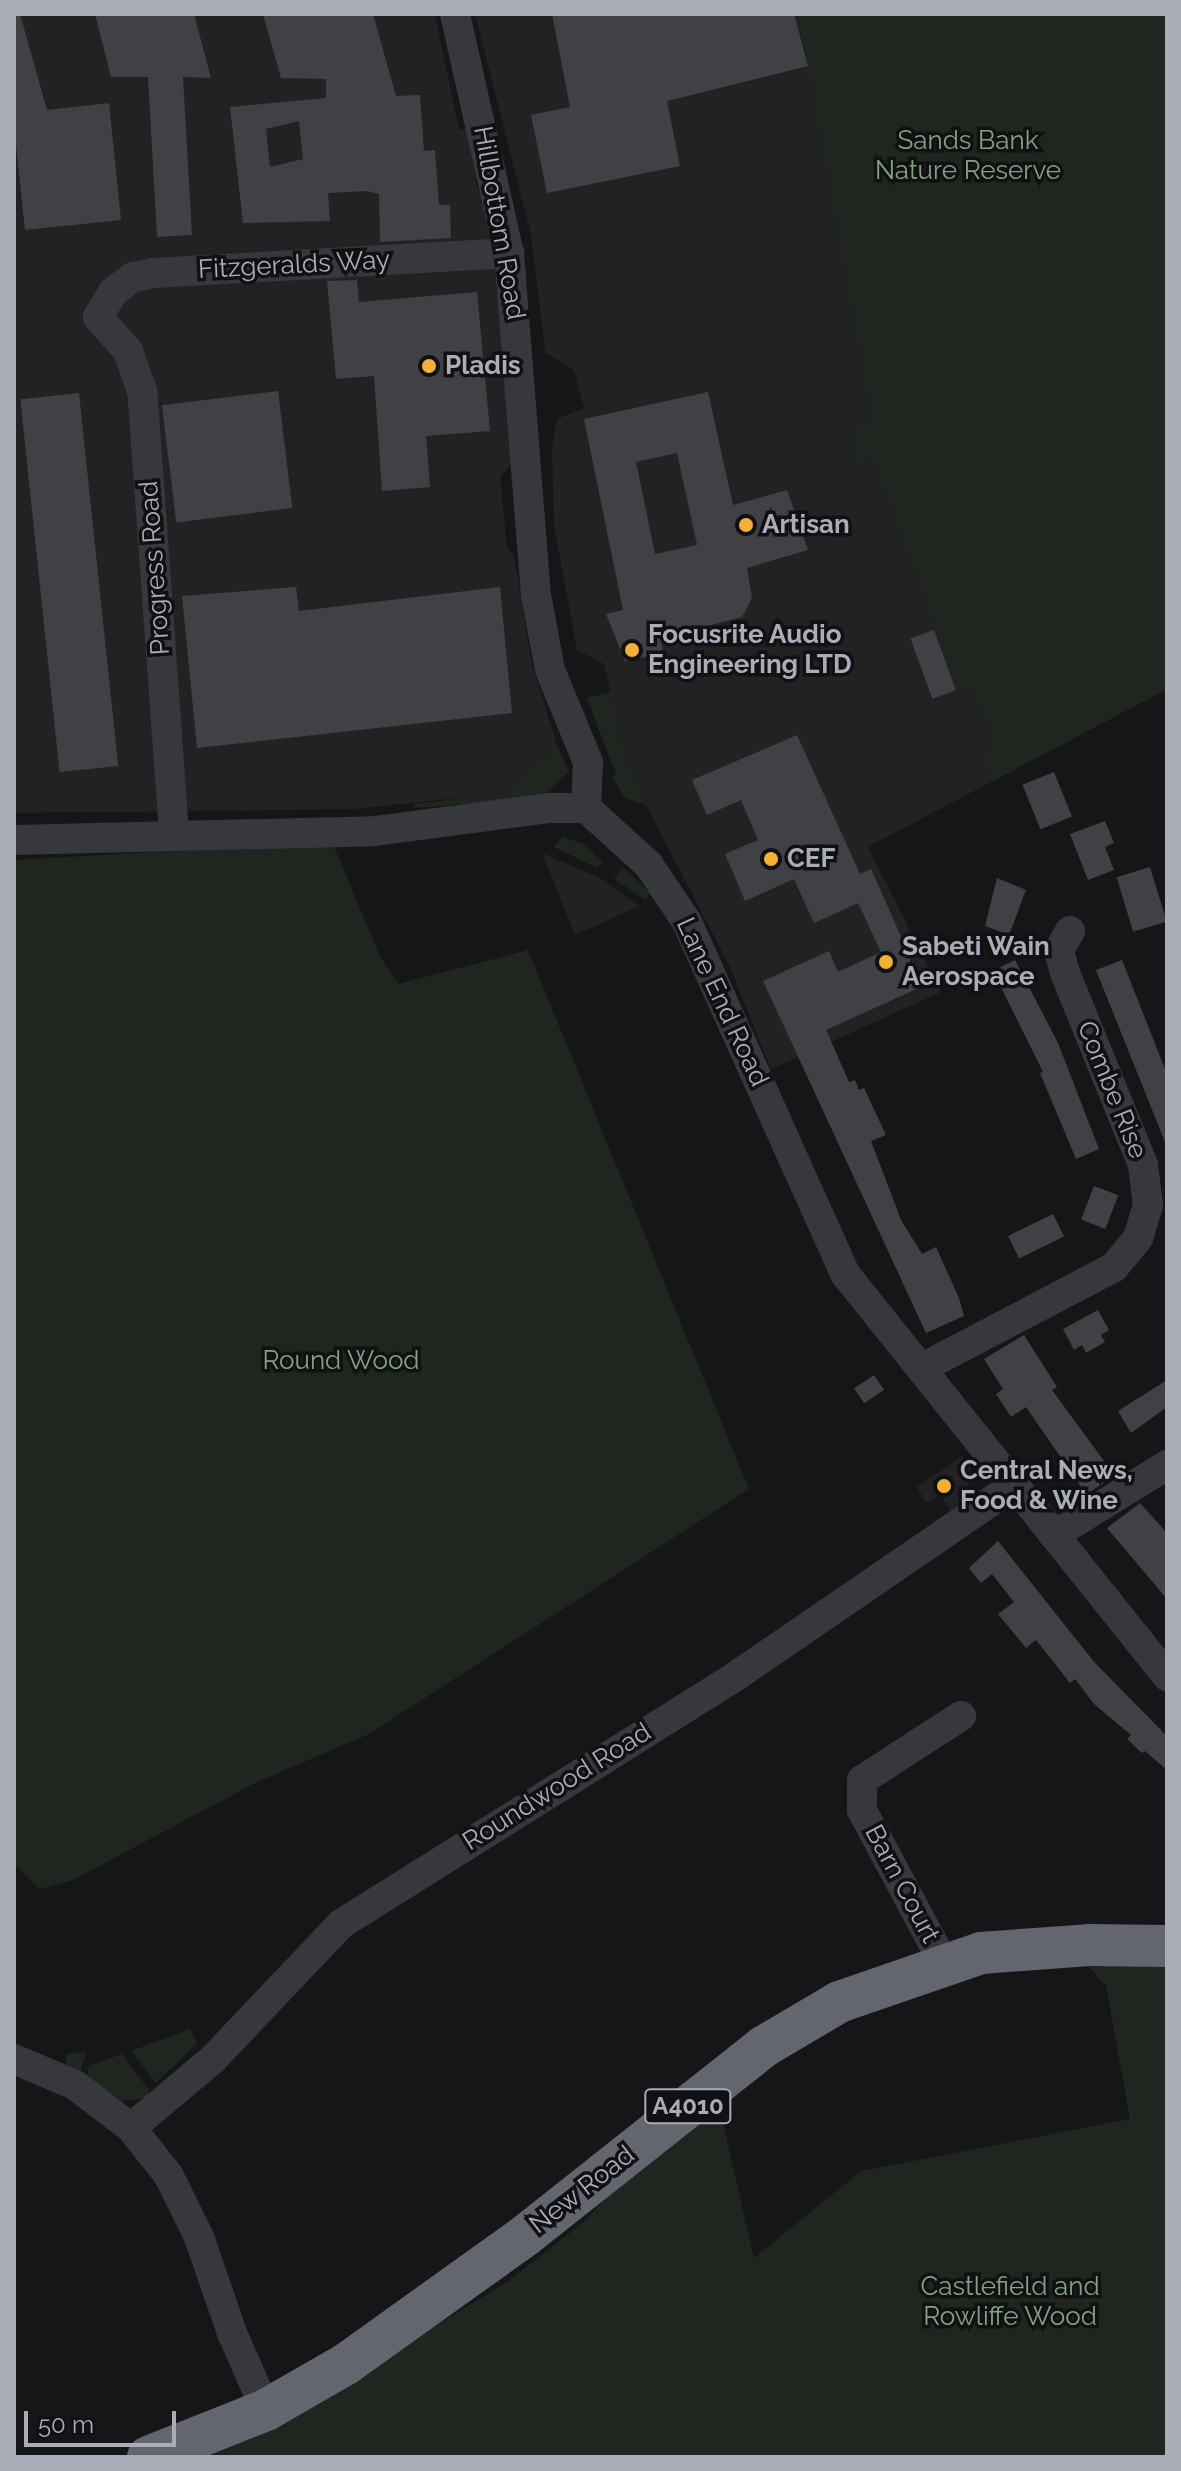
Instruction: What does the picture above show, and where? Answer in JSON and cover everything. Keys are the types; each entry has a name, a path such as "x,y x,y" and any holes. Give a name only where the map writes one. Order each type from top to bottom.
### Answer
{"highway":[{"name":"New Road","path":"148,2457 266,2410 423,2311 763,2047 839,2002 943,1962 1037,1947 1167,1946"}],"street":[{"name":"Hillbottom Road","path":"455,14 509,253 536,595 550,670 588,762 586,808"},
{"name":"Fitzgeralds Way","path":"98,317 113,292 133,277 153,273 509,253"},
{"name":"Progress Road","path":"98,317 128,351 142,391 174,833"},
{"path":"14,840 174,833 375,831 550,808 586,808"},
{"name":"Lane End Road","path":"586,808 648,864 669,891 846,1275 1167,1676"},
{"name":"Combe Rise","path":"922,1368 1114,1267 1138,1238 1148,1205 1143,1165 1065,973 1059,950 1070,931"},
{"path":"1054,1535 1167,1465"},
{"name":"Roundwood Road","path":"131,2128 212,2060 341,1924 736,1676 1014,1486"},
{"name":"Barn Court","path":"943,1962 862,1810 862,1780 961,1716"},
{"path":"14,2059 75,2085 131,2128 181,2194 266,2410"}],"shaded area":[{"path":"14,14 435,14 459,130 467,129 477,186 490,218 513,462 500,477 507,548 514,555 532,665 557,745 504,793 354,809 14,813"},
{"path":"475,14 798,14 856,323 1167,689 868,847 941,992 771,1069 729,965 646,805 619,733 604,664 577,650 554,525 552,447 557,419 584,408 574,370 545,352 531,234"},
{"path":"542,853 600,878 640,906 575,935"},
{"path":"962,1456 970,1466 966,1499 950,1511 940,1494 926,1503 917,1487"}],"green space":[{"name":"Sands Bank Nature Reserve","path":"798,14 1167,14 1167,689 991,782 981,755 996,749 975,690 961,694 873,457 856,463 851,431 873,422"},
{"path":"611,692 619,733 646,805 625,798 612,777 616,774 587,698"},
{"path":"557,745 569,772 542,797 416,808 413,804 504,793"},
{"path":"563,837 586,845 603,863 597,868 554,847"},
{"name":"Round Wood","path":"332,842 379,954 398,984 528,950 749,1489 369,1734 255,1783 73,1880 39,1889 14,1864 14,860"},
{"path":"623,867 650,893 646,900 614,879"},
{"name":"Castlefield and Rowliffe Wood","path":"1167,1956 1167,2457 182,2457 336,2387 507,2282 585,2221 641,2157 720,2110 754,2258 861,2171 1130,2119 1106,1986 1081,1958"},
{"path":"190,2029 197,2043 156,2083 131,2051"},
{"path":"86,2052 80,2073 65,2066 67,2054"},
{"path":"122,2054 149,2090 147,2098 121,2101 87,2077 89,2066"}],"building":[{"path":"14,14 20,14 47,110 109,103 121,220 25,230 14,126"},
{"path":"95,14 194,14 211,78 183,77 192,235 157,237 148,77 111,77"},
{"path":"263,14 373,14 396,96 420,95 424,151 435,150 439,205 450,205 451,238 380,242 379,194 367,191 328,193 330,221 243,223 230,107 326,98 326,79 281,78","holes":["299,121 303,159 270,167 266,129"]},
{"path":"552,14 794,14 808,66 667,101 680,166 547,193 531,115 570,107"},
{"name":"Pladis","path":"357,280 359,302 477,292 490,431 426,436 430,487 382,491 374,376 336,379 327,281"},
{"path":"278,391 292,508 176,522 162,405"},
{"name":"Artisan","path":"708,392 733,505 787,490 808,550 747,568 752,598 742,617 661,638 663,653 625,661 606,614 623,610 584,419","holes":["677,453 697,545 655,554 636,462"]},
{"path":"79,393 118,766 60,772 20,399"},
{"path":"296,587 299,611 500,587 512,713 197,748 182,596"},
{"path":"934,630 956,690 932,699 911,639"},
{"path":"797,735 860,874 871,869 923,986 826,1030 849,1082 855,1080 859,1090 864,1088 886,1135 871,1141 901,1220 922,1254 936,1247 959,1298 964,1316 926,1333 763,981 829,951 838,972 881,952 858,903 814,923 794,879 745,901 725,854 758,840 741,800 707,815 692,780"},
{"path":"1054,772 1072,817 1040,829 1022,785"},
{"path":"1105,821 1114,843 1105,847 1114,870 1088,880 1070,834"},
{"path":"1150,867 1167,922 1133,932 1117,877"},
{"path":"997,878 1026,890 1009,935 985,926"},
{"path":"1015,960 1058,1043 1099,1149 1076,1159 1040,1073 1043,1072 993,971"},
{"path":"1122,960 1167,1074 1167,1147 1096,970"},
{"path":"1094,1186 1118,1195 1105,1229 1081,1220"},
{"path":"1053,1214 1064,1236 1019,1258 1008,1236"},
{"path":"1098,1310 1109,1330 1101,1335 1105,1342 1086,1353 1082,1345 1074,1350 1063,1329"},
{"path":"1024,1335 1057,1387 1052,1390 1115,1476 1086,1494 1026,1407 1011,1417 996,1394 1003,1389 984,1359"},
{"path":"874,1375 884,1390 864,1403 854,1388"},
{"path":"1167,1380 1167,1407 1131,1433 1118,1411"},
{"path":"1140,1503 1167,1533 1167,1599 1107,1528"},
{"path":"998,1541 1095,1663 1167,1736 1167,1770 1127,1739 1131,1735 1094,1704 1075,1679 1070,1683 1036,1640 1026,1648 998,1614 1014,1602 992,1574 981,1583 969,1568"}],"place":[{"name":"Pladis","path":"429,366"},
{"name":"Artisan","path":"746,525"},
{"name":"Focusrite Audio Engineering LTD","path":"632,650"},
{"name":"CEF","path":"771,859"},
{"name":"Sabeti Wain Aerospace","path":"886,962"},
{"name":"Central News, Food & Wine","path":"944,1486"}]}
